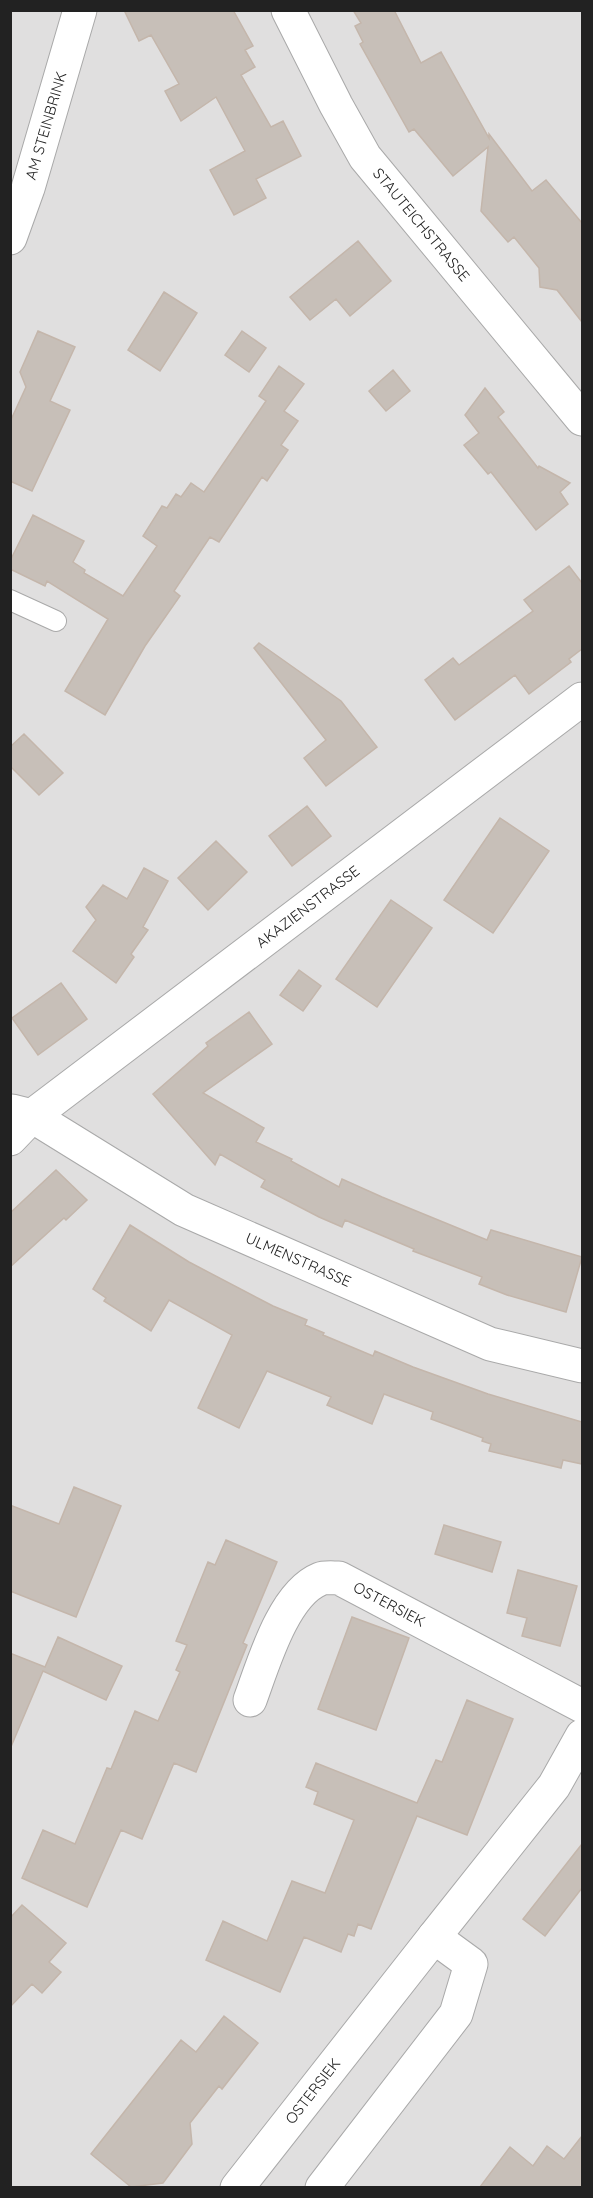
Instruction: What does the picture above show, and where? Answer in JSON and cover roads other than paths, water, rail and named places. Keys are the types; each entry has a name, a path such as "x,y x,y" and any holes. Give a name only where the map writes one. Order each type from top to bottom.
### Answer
{"street":[{"name":"AM STEINBRINK","path":"10,238 28,188 80,10"},
{"name":"STAUTEICHSTRASSE","path":"288,10 365,157 582,419"},
{"name":"AKAZIENSTRASSE","path":"18,1122 582,699"},
{"name":"ULMENSTRASSE","path":"18,1122 184,1210 490,1344 582,1366"},
{"name":"OSTERSIEK","path":"250,1700 290,1606 305,1588 322,1578 339,1578 582,1706"},
{"name":"OSTERSIEK","path":"237,2187 554,1786 582,1736"},
{"path":"322,2187 456,2014 471,1964 434,1937"}],"lane":[{"path":"10,600 56,621"}]}
